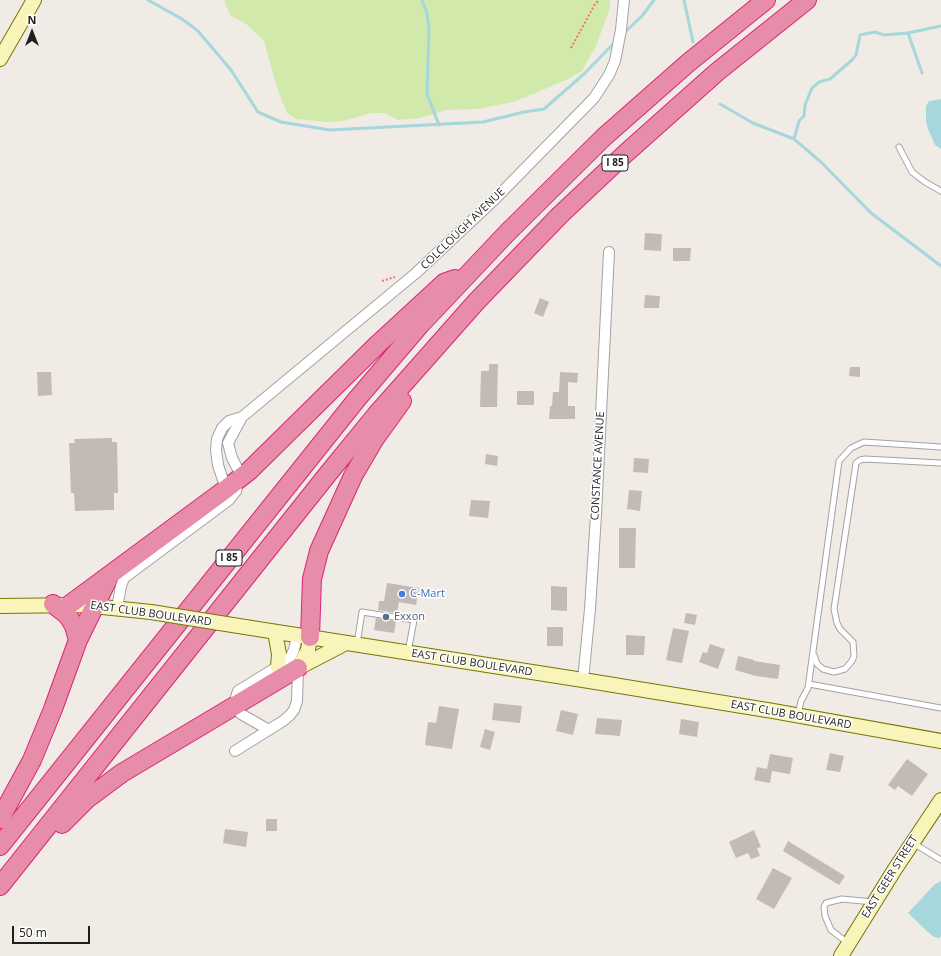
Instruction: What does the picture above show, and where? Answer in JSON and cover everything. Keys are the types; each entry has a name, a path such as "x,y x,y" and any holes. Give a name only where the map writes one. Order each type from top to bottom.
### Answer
{"highway":[{"name":"I 85","path":"0,846 357,399 420,326 508,232 604,137 688,63 766,0"},
{"name":"I 85","path":"0,886 327,475 438,343 520,255 594,182 717,72 807,0"},
{"path":"78,640 74,626 61,604 109,576 234,483 379,343 444,283 466,276"},
{"path":"304,637 312,579 319,551 331,523 362,460 438,343"},
{"path":"0,819 19,786 43,735 78,640 109,576"},
{"path":"29,849 44,845 87,799 104,785 141,760 298,668"}],"street":[{"path":"0,59 34,0"},
{"name":"COLCLOUGH AVENUE","path":"234,483 232,458 228,443 242,417 416,273 495,199 594,98 609,75 615,61 621,30 624,0"},
{"name":"CONSTANCE AVENUE","path":"583,680 590,609 596,515 609,252"},
{"name":"COLCLOUGH AVENUE","path":"234,483 218,465 216,444 219,434 226,423 242,417"},
{"path":"117,608 124,578 229,500 236,491 237,486 234,483"},
{"name":"EAST CLUB BOULEVARD","path":"0,606 61,604 151,612 583,680 941,741"},
{"path":"275,632 279,654 278,666"},
{"path":"269,730 241,714 234,706 238,691 285,662 304,637"},
{"path":"235,751 283,721 294,710 297,701 298,668 308,650 304,637"},
{"path":"298,668 351,644"},
{"name":"EAST GEER STREET","path":"841,956 874,902 941,800"}],"lane":[{"path":"899,147 912,172 925,182 941,191"},
{"path":"798,716 809,684 839,461 851,448 864,442 941,446"},
{"path":"813,652 817,664 823,670 834,672 845,669 852,661 854,656 853,642 840,629 834,609 856,463 865,459 941,463"},
{"path":"351,644 362,612 414,620 408,653"},
{"path":"809,684 941,708"},
{"path":"912,843 941,860"},
{"path":"849,944 831,930 825,916 824,907 826,903 842,899 874,902"}],"path":[{"path":"571,48 595,4 599,0"}],"green space":[{"path":"224,0 610,0 610,8 596,46 582,71 568,79 513,102 478,109 446,110 420,118 398,120 385,113 371,113 343,121 324,122 296,119 287,113 277,88 264,41 246,24 230,15"}],"water":[{"path":"941,99 941,149 935,145 928,129 926,121 926,106 929,101"},
{"path":"941,881 940,938 934,937 908,913 934,885"}],"building":[{"path":"645,233 662,234 661,251 644,250"},
{"path":"673,248 691,248 690,261 673,261"},
{"path":"645,295 660,296 659,308 644,308"},
{"path":"540,298 549,302 543,317 534,313"},
{"path":"489,364 498,364 497,407 480,407 481,371 489,371"},
{"path":"850,367 860,367 860,377 849,376"},
{"path":"37,372 51,372 52,395 38,396"},
{"path":"560,372 578,373 577,383 568,382 568,406 575,406 575,419 549,419 553,392 559,392"},
{"path":"517,391 534,391 534,405 517,405"},
{"path":"112,438 112,442 117,442 118,493 114,493 114,510 75,511 74,493 71,493 69,443 75,443 74,439"},
{"path":"486,454 498,456 497,466 485,464"},
{"path":"634,458 649,459 648,473 633,472"},
{"path":"629,490 642,491 640,511 627,509"},
{"path":"471,500 490,501 488,518 469,516"},
{"path":"619,528 636,528 635,568 619,568"},
{"name":"C-Mart","path":"387,583 419,588 416,605 399,602 397,613 378,610 379,601 384,601"},
{"path":"551,586 567,587 567,611 551,610"},
{"path":"686,613 697,615 695,625 684,623"},
{"path":"376,618 396,621 394,633 374,630"},
{"path":"547,627 563,627 563,646 547,646"},
{"path":"673,628 689,631 682,663 666,660"},
{"path":"626,635 645,636 644,655 626,655"},
{"path":"710,644 725,649 718,669 699,662 703,652 707,653"},
{"path":"738,656 754,661 780,665 778,679 756,676 735,670"},
{"path":"494,703 522,706 520,723 492,720"},
{"path":"439,706 459,709 452,749 425,745 428,722 436,723"},
{"path":"561,710 578,714 573,735 556,731"},
{"path":"597,718 622,720 620,736 595,734"},
{"path":"681,719 699,722 697,737 679,734"},
{"path":"485,729 495,732 490,750 480,747"},
{"path":"830,753 844,756 840,772 826,770"},
{"path":"770,754 793,758 790,774 772,771 770,783 754,780 757,767 767,769"},
{"path":"907,759 928,774 912,796 898,786 895,790 888,785"},
{"path":"266,819 277,819 277,831 266,831"},
{"path":"225,829 248,832 246,847 223,843"},
{"path":"754,830 761,847 757,848 760,856 751,859 748,853 736,858 729,842"},
{"path":"788,841 845,876 839,885 783,851"},
{"path":"773,868 792,878 774,909 756,899"}],"waterway":[{"path":"148,0 182,19 198,31 231,70 258,112 281,122 330,130 483,122 524,112 544,109 584,74 616,41"},
{"path":"422,0 427,13 429,30 427,94 439,125"},
{"path":"624,33 642,16 654,0"},
{"path":"684,0 693,42"},
{"path":"794,139 799,121 804,116 805,105 812,88 819,82 830,79 852,60 856,55 860,35 875,32 884,35 908,33 941,26"},
{"path":"908,33 922,73"},
{"path":"720,104 753,123 794,139 822,163 871,213 941,266"}],"place":[{"name":"C-Mart","path":"402,594"},
{"name":"Exxon","path":"386,617"}]}
